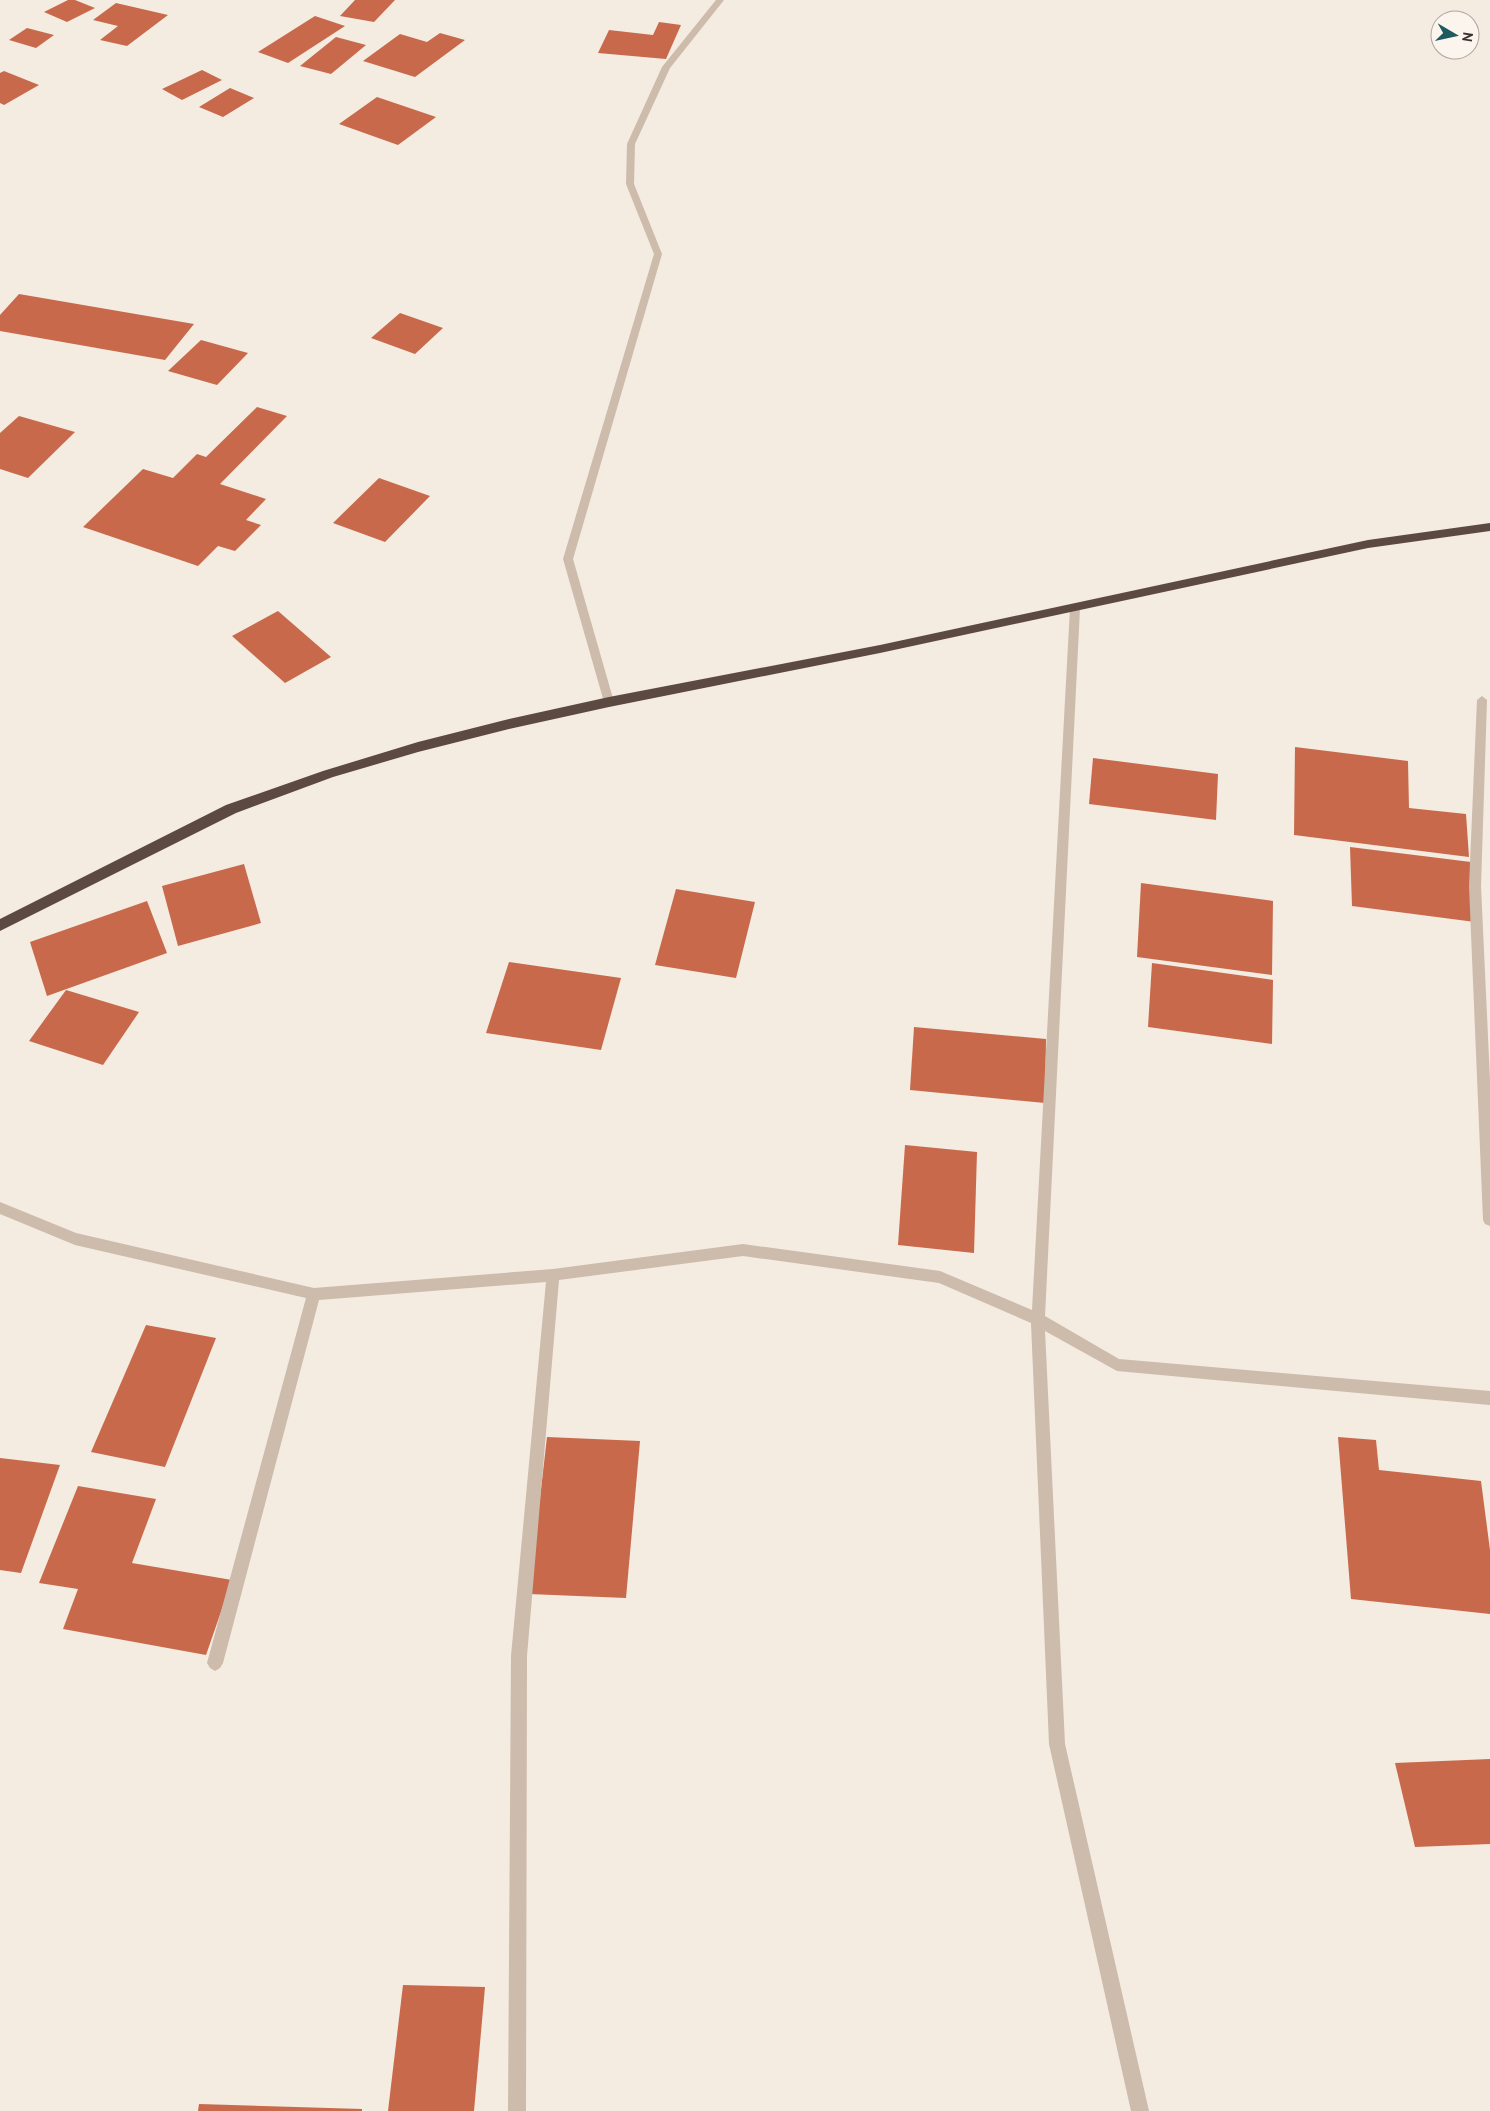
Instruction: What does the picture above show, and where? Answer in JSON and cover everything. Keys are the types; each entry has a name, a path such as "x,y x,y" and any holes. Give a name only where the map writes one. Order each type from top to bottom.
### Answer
{"highway":[{"path":"0,925 231,809 328,774 418,747 509,724 609,702 880,649 1368,544 1490,527"}],"street":[{"path":"609,702 568,559 658,254 630,184 631,144 666,68 720,0"},
{"path":"1075,608 1068,787 1038,1319 1057,1744 1140,2111"},
{"path":"1482,700 1475,886 1490,1220"},
{"path":"0,1208 75,1239 314,1294 553,1275 743,1250 940,1277 1038,1319 1116,1365 1490,1398"},
{"path":"517,2111 519,1656 553,1275"},
{"path":"215,1664 314,1294"}],"building":[{"path":"68,0 75,0 95,8 67,22 44,12"},
{"path":"355,0 395,0 374,22 340,16"},
{"path":"116,3 168,15 127,46 100,40 118,26 93,20"},
{"path":"315,16 345,26 288,63 258,52"},
{"path":"659,22 681,25 666,59 598,53 609,30 653,35"},
{"path":"27,28 54,35 36,48 9,40"},
{"path":"440,33 465,40 415,77 363,61 400,34 427,42"},
{"path":"336,37 366,45 331,74 300,66"},
{"path":"202,70 222,80 182,100 162,89"},
{"path":"4,71 39,85 4,105 0,103 0,73"},
{"path":"230,88 254,98 223,117 199,107"},
{"path":"377,97 436,117 398,145 339,124"},
{"path":"19,294 194,324 165,360 0,331 0,315"},
{"path":"400,313 443,328 415,354 371,338"},
{"path":"201,340 248,353 217,385 168,371"},
{"path":"257,407 287,416 220,484 266,499 246,520 261,525 235,551 218,546 198,566 83,527 143,469 173,478 197,454 206,457"},
{"path":"19,416 75,432 28,478 0,469 0,433"},
{"path":"379,478 430,496 385,542 333,523"},
{"path":"278,611 331,657 285,683 232,636"},
{"path":"1295,747 1408,761 1409,808 1466,814 1469,857 1294,835"},
{"path":"1093,758 1218,774 1216,820 1089,804"},
{"path":"1350,847 1471,862 1475,922 1352,906"},
{"path":"244,864 261,923 178,946 162,886"},
{"path":"1141,883 1273,901 1272,975 1137,957"},
{"path":"676,889 755,902 736,978 655,965"},
{"path":"147,901 167,953 47,996 30,942"},
{"path":"509,962 621,978 601,1050 486,1033"},
{"path":"1152,963 1273,980 1272,1044 1148,1027"},
{"path":"66,990 139,1012 103,1065 29,1041"},
{"path":"914,1027 1046,1039 1045,1103 910,1090"},
{"path":"905,1145 977,1152 974,1253 898,1245"},
{"path":"146,1325 216,1338 165,1467 91,1452"},
{"path":"547,1437 640,1441 626,1598 529,1594"},
{"path":"1338,1437 1376,1440 1379,1470 1481,1481 1490,1550 1490,1614 1351,1599"},
{"path":"0,1458 60,1465 21,1573 0,1570"},
{"path":"78,1486 156,1499 132,1563 232,1580 206,1655 63,1629 78,1589 39,1583"},
{"path":"1490,1759 1490,1844 1415,1847 1395,1763"},
{"path":"403,1985 485,1987 474,2111 388,2111"},
{"path":"199,2104 362,2109 362,2111 198,2111"}]}
